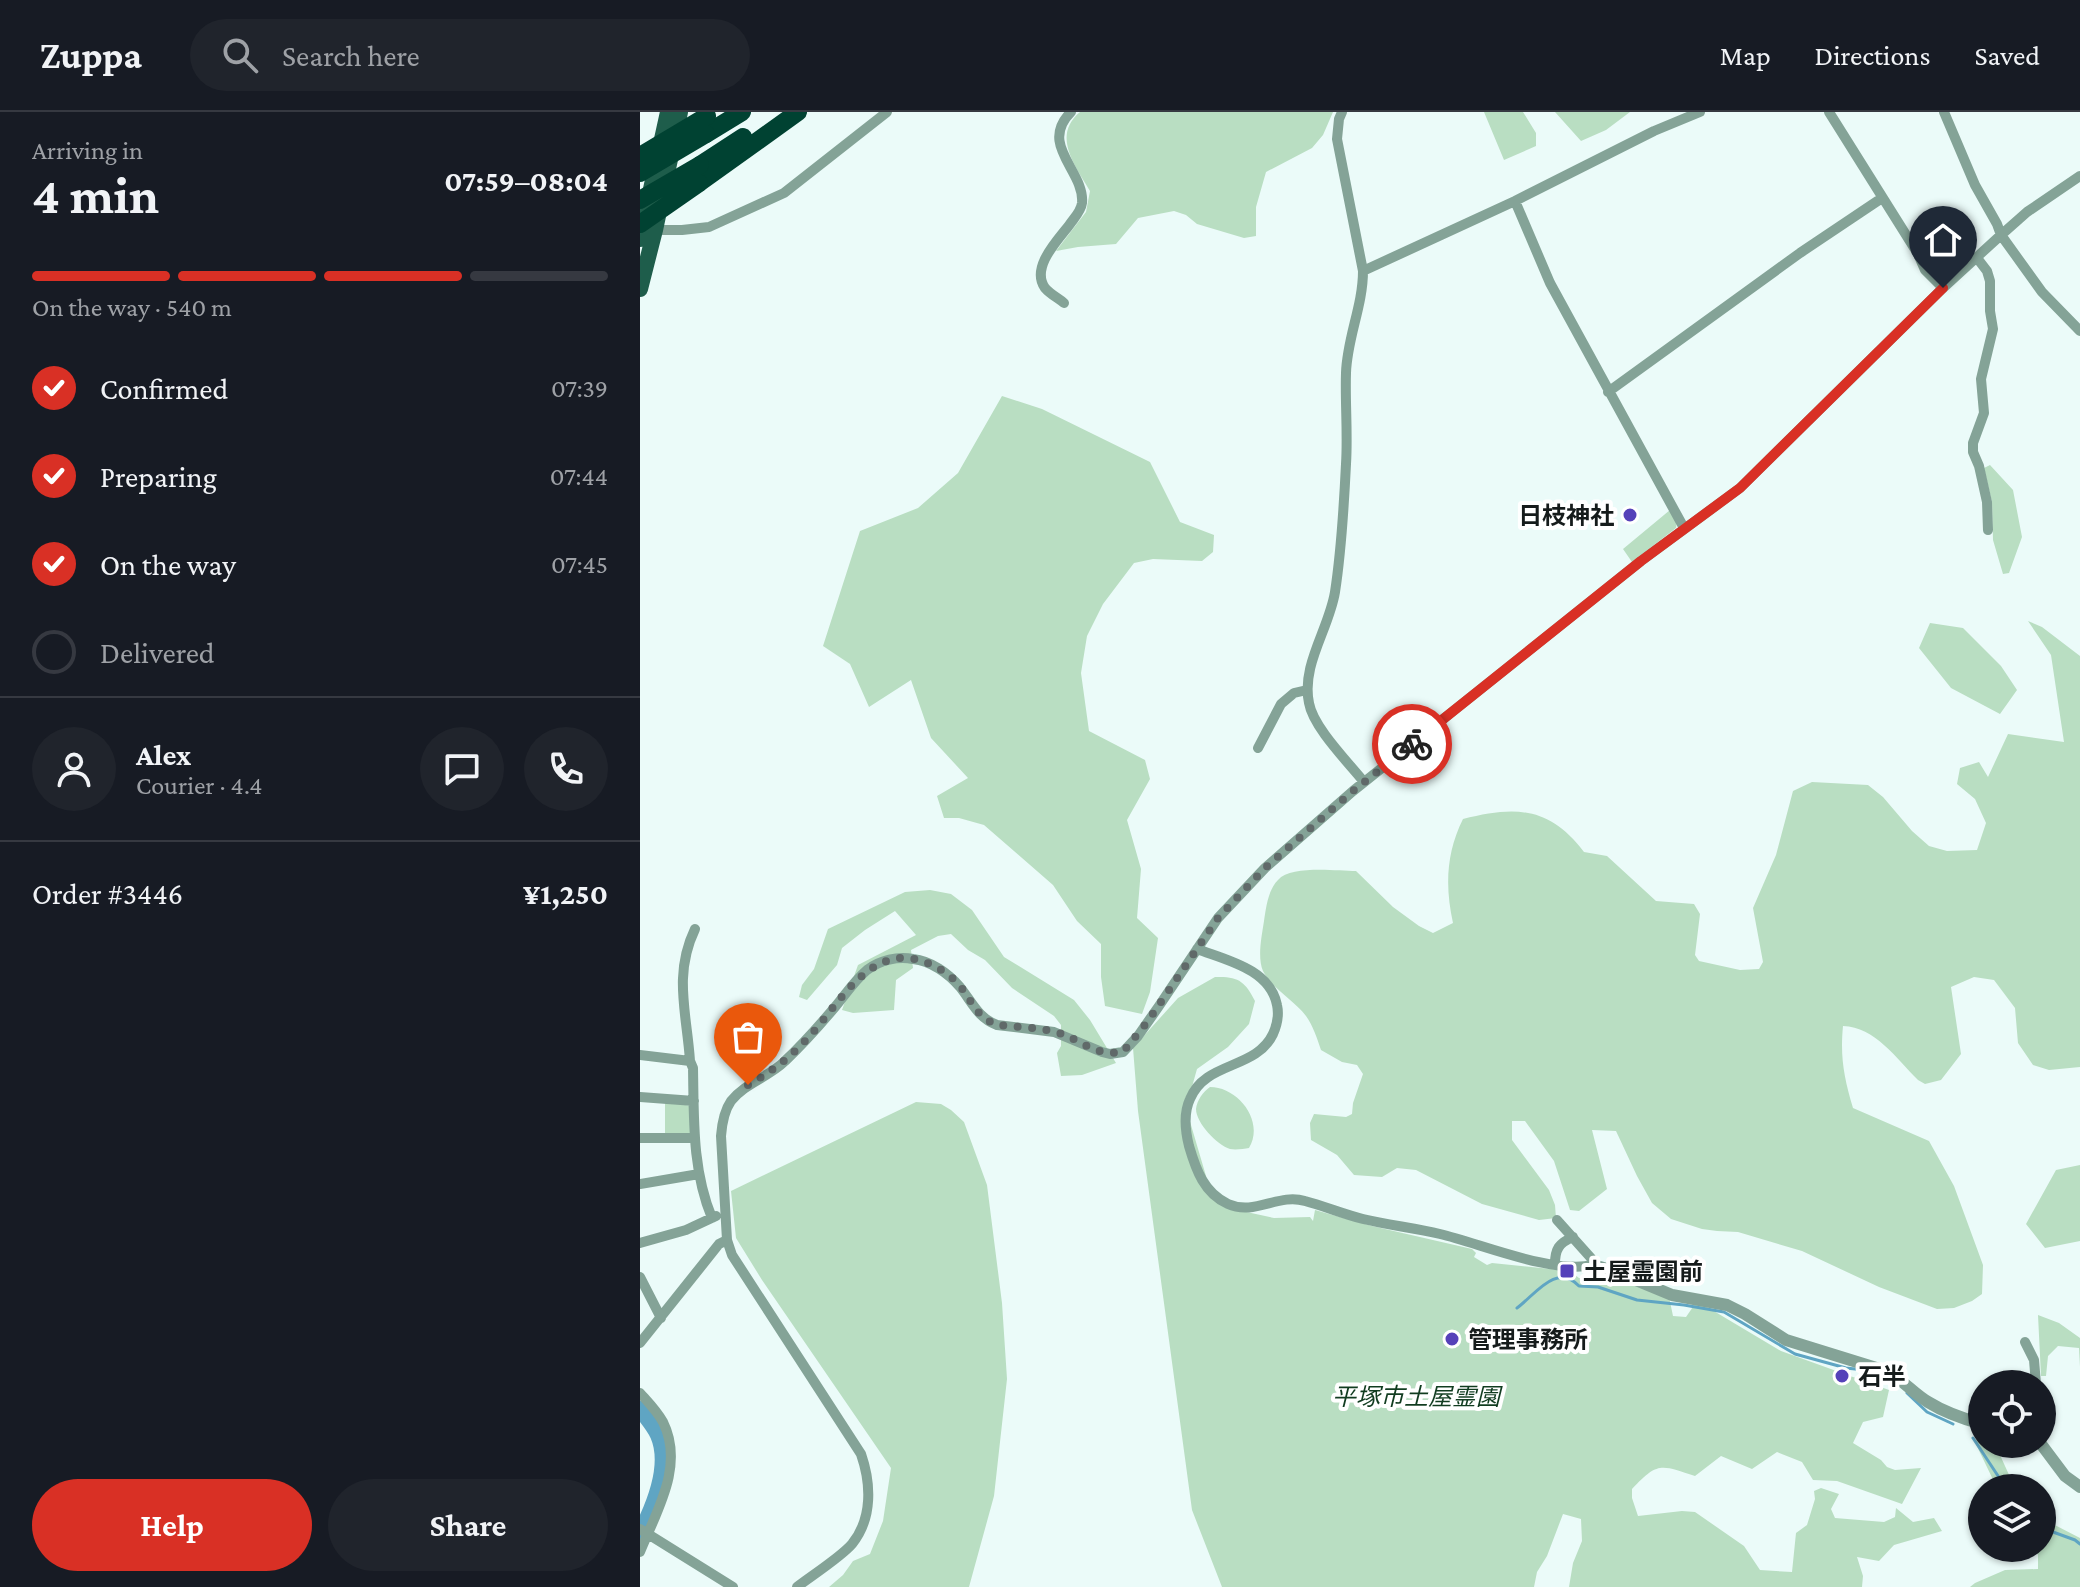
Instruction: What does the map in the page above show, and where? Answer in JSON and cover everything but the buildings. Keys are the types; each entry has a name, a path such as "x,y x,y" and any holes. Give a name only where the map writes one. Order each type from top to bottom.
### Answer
{"highway":[{"path":"640,156 709,121 742,112"},
{"path":"648,227 699,174 782,112"},
{"path":"640,200 699,174 798,112"},
{"path":"640,173 709,121"}],"main road":[{"path":"640,239 668,112"},
{"path":"640,289 648,227 680,112"}],"street":[{"path":"648,227 682,230 709,227 784,193 887,112"},
{"path":"1064,303 1042,284 1041,270 1044,259 1081,208 1081,189 1060,145 1063,123 1071,112"},
{"path":"1342,112 1337,139 1363,284 1346,372 1346,463 1336,586 1332,608 1308,674 1307,690 1309,707 1317,724 1364,782"},
{"path":"1363,271 1515,201 1654,131 1700,112"},
{"path":"1829,112 1925,270 1943,288"},
{"path":"1944,112 1975,185 2001,235 2042,292 2080,331"},
{"path":"797,1587 851,1545 868,1507 868,1474 861,1454 732,1255 727,1240 721,1136 727,1108 734,1098 748,1085 781,1065 858,980 877,964 900,958 926,962 950,976 981,1017 997,1025 1054,1032 1110,1054 1123,1052 1138,1036 1218,918 1265,868 1364,782 1684,528 1740,488 1943,288 2027,212 2080,176"},
{"path":"1608,392 1800,253 1882,198"},
{"path":"1515,201 1550,283 1684,528"},
{"path":"1977,258 1990,281 1993,329 1981,379 1984,413 1973,443 1987,502 1988,530"},
{"path":"1258,748 1281,704 1294,693 1307,690"},
{"path":"695,929 688,941 681,982 693,1068 694,1138 703,1197 712,1218"},
{"path":"1197,949 1247,968 1261,977 1274,995 1278,1012 1275,1030 1267,1044 1246,1060 1217,1070 1207,1077 1194,1089 1186,1111 1190,1147 1202,1181 1222,1201 1240,1208 1255,1208 1287,1199 1301,1199 1364,1219 1439,1233 1490,1250 1555,1264 1593,1265 1614,1271 1672,1295 1727,1305 1786,1340 1886,1371 1928,1402 1968,1420"},
{"path":"640,1055 690,1061"},
{"path":"640,1097 694,1101"},
{"path":"640,1138 694,1138"},
{"path":"640,1184 699,1174"},
{"path":"640,1243 686,1230 725,1212"},
{"path":"1557,1220 1591,1258 1593,1265"},
{"path":"1555,1264 1557,1248 1573,1237"},
{"path":"640,1343 719,1244 727,1240"},
{"path":"640,1277 661,1318"},
{"path":"2025,1342 2034,1360 2035,1370"},
{"path":"640,1393 665,1426 671,1456 666,1486 644,1531 640,1552"},
{"path":"2052,1458 2065,1476 2080,1487"},
{"path":"644,1531 733,1587"}],"green space":[{"path":"1080,112 1333,112 1323,135 1312,148 1266,172 1256,207 1256,236 1244,238 1197,224 1186,215 1174,211 1138,218 1116,244 1056,251 1086,212 1090,191 1073,162 1067,141 1067,131"},
{"path":"1484,112 1523,112 1536,133 1536,146 1504,160"},
{"path":"1555,112 1630,112 1606,130 1581,141"},
{"path":"1002,396 1042,409 1150,462 1180,522 1214,535 1213,552 1202,561 1153,559 1134,563 1103,604 1087,636 1081,673 1089,731 1145,760 1150,779 1127,820 1141,869 1137,918 1158,938 1150,992 1142,1014 1105,1006 1101,944 1077,921 1053,885 984,825 959,818 944,818 937,796 968,778 931,738 911,680 869,707 850,664 823,646 860,531 918,508 958,473"},
{"path":"1990,465 2013,490 2022,537 2009,573 2003,574 1993,540 1992,502 1984,468"},
{"path":"1670,510 1677,521 1676,528 1632,562 1623,549"},
{"path":"2028,621 2042,627 2080,656 2080,1067 2049,1070 2033,1065 2018,1043 2015,1008 1994,980 1974,977 1951,987 1961,1054 1941,1080 1925,1084 1918,1080 1884,1045 1865,1032 1843,1026 1842,1037 1847,1087 1853,1108 1929,1141 1954,1186 1983,1265 1982,1294 1954,1308 1937,1309 1879,1287 1802,1251 1738,1232 1702,1229 1671,1219 1652,1203 1616,1131 1592,1130 1607,1189 1579,1211 1570,1210 1554,1161 1525,1121 1512,1121 1512,1140 1549,1190 1555,1205 1556,1218 1539,1220 1482,1204 1416,1170 1397,1168 1382,1177 1354,1175 1337,1155 1311,1140 1310,1123 1314,1114 1346,1117 1352,1114 1363,1074 1357,1065 1342,1062 1321,1050 1306,1016 1263,971 1260,946 1267,905 1275,884 1284,875 1314,870 1356,871 1393,907 1433,933 1453,923 1449,896 1450,857 1463,819 1499,812 1530,813 1558,826 1584,852 1607,856 1656,901 1694,904 1700,914 1695,955 1699,961 1740,970 1759,969 1763,962 1753,908 1776,855 1793,791 1812,782 1868,785 1929,846 1947,851 1977,850 1986,823 1975,799 1957,784 1960,768 1979,762 1988,777 2008,734 2064,742 2051,655"},
{"path":"1930,623 1963,628 2001,666 2017,690 2000,714 1951,688 1919,648"},
{"path":"930,890 951,894 972,910 1004,957 1074,1000 1116,1063 1082,1075 1061,1076 1057,1053 1061,1046 1061,1025 1054,1016 1012,988 985,960 951,934 938,936 911,950 913,968 896,980 894,1010 853,1013 842,1010 858,965 916,935 895,911 842,948 837,965 807,1000 799,997 802,985 814,969 828,929 905,892"},
{"name":"平塚市土屋霊園","path":"1215,977 1240,981 1255,1001 1249,1024 1228,1047 1197,1069 1186,1108 1211,1193 1242,1211 1274,1218 1310,1217 1313,1221 1315,1210 1472,1249 1476,1253 1474,1257 1487,1265 1570,1271 1579,1278 1610,1278 1668,1292 1673,1316 1686,1317 1697,1301 1781,1351 1889,1390 1883,1417 1863,1422 1853,1443 1895,1470 1921,1468 1902,1504 1837,1481 1813,1480 1802,1462 1777,1452 1752,1469 1721,1456 1695,1476 1667,1468 1648,1474 1632,1489 1638,1516 1695,1512 1744,1546 1760,1570 1792,1572 1796,1533 1807,1525 1815,1499 1814,1491 1821,1488 1839,1494 1831,1509 1835,1518 1884,1522 1895,1517 1896,1508 1913,1522 1934,1518 1942,1531 1894,1545 1879,1561 1857,1557 1863,1576 1862,1587 1569,1587 1573,1563 1582,1541 1581,1519 1563,1514 1547,1556 1537,1572 1534,1587 1222,1587 1192,1510 1138,1111 1133,1048 1178,998"},
{"path":"1210,1087 1230,1093 1246,1107 1254,1127 1249,1148 1225,1147 1203,1127 1196,1109 1201,1096"},
{"path":"665,1101 691,1106 692,1130 689,1134 665,1134"},
{"path":"916,1102 941,1104 964,1122 987,1185 1002,1303 1007,1379 994,1496 969,1587 829,1587 853,1561 870,1554 883,1521 891,1468 736,1238 731,1191"},
{"path":"2080,1165 2080,1241 2045,1248 2026,1224 2056,1170"},
{"path":"2038,1315 2059,1323 2080,1338 2080,1367 2079,1348 2058,1346 2048,1356 2047,1370 2041,1370"},
{"path":"1983,1458 2001,1458 2009,1474 1990,1474"},
{"path":"2056,1526 2080,1538 2080,1587 1970,1587 2005,1570 2038,1569 2038,1562 2056,1562"}],"waterway":[{"path":"1517,1308 1546,1283 1562,1277 1579,1286 1598,1287 1637,1300 1724,1312 1795,1354 1864,1370 1892,1381"},
{"path":"1907,1393 1927,1412 1953,1424"},
{"path":"640,1409 658,1435 663,1459 651,1511 640,1533"},
{"path":"1986,1458 1997,1474"},
{"path":"2056,1533 2080,1544"}],"way so far":[{"path":"748,1085 781,1065 867,970 900,958 926,962 950,976 981,1017 997,1025 1054,1032 1102,1052 1123,1052 1138,1036 1218,918 1265,868 1412,744"}],"place":[{"name":"日枝神社","path":"1630,515"},
{"name":"土屋霊園前","path":"1567,1271"},
{"name":"管理事務所","path":"1452,1339"},
{"name":"石半","path":"1842,1376"}],"route":[{"path":"1412,744 1641,561 1740,488 1943,288"}]}
